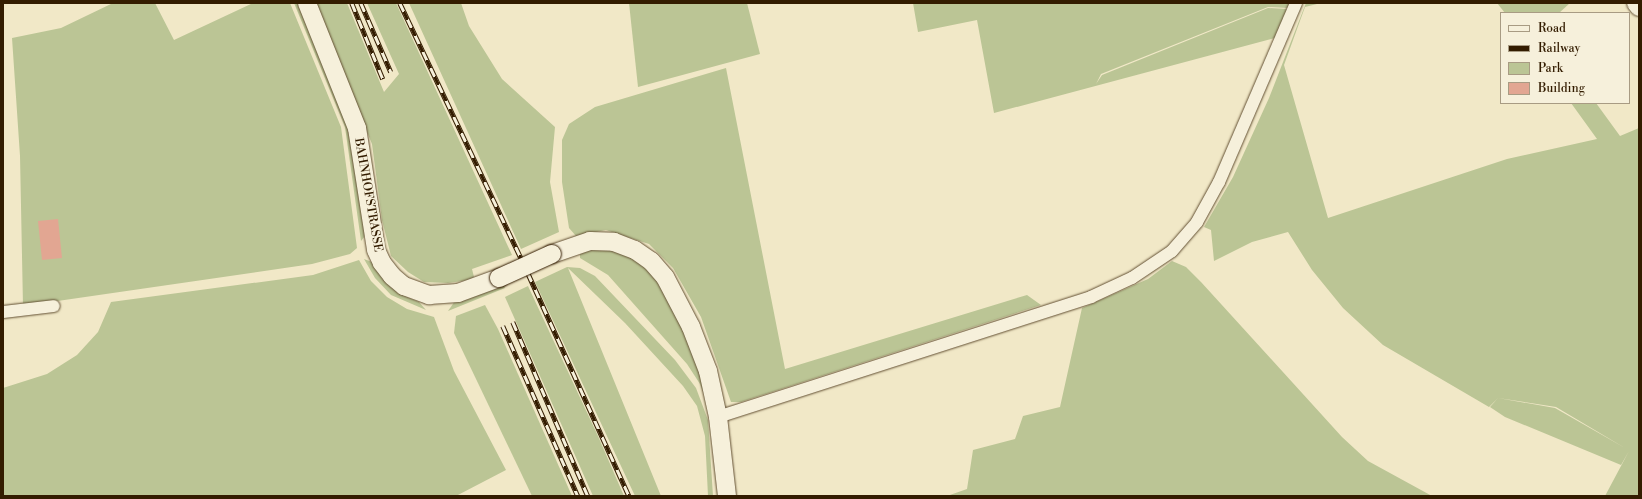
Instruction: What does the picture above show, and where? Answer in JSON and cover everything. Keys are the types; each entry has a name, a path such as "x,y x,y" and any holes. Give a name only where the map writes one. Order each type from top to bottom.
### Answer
{"main road":[{"name":"BAHNHOFSTRASSE","path":"307,3 357,128 374,244 382,262 392,276 404,286 429,295 458,293 499,278 578,244 602,241 625,245 651,261 672,286 691,327 708,371 718,417 727,496"},
{"path":"1636,3 1639,7"}],"street":[{"path":"718,417 1091,297 1132,278 1172,251 1197,222 1219,182 1296,3"},
{"path":"3,312 54,306"}],"green space":[{"path":"113,3 155,3 174,40 253,3 290,3 341,127 357,248 350,254 312,264 23,306 20,156 12,38 61,28"},
{"path":"294,3 298,3 349,126 365,236 361,241 345,127"},
{"path":"314,3 347,3 384,92 399,74 367,3 396,3 512,255 472,269 474,277 469,280 448,283 424,282 408,272 391,256 382,220 372,144"},
{"path":"409,3 461,3 469,26 502,79 555,127 550,182 559,232 521,249"},
{"path":"629,3 747,3 760,54 638,87"},
{"path":"913,3 1290,3 1288,8 1268,7 1101,74 1096,84 1102,75 1268,8 1287,9 1275,38 994,113 977,20 918,32"},
{"path":"1306,3 1321,3 1305,7 1284,65 1328,218 1507,159 1597,139 1572,104 1597,104 1620,136 1639,128 1639,496 1605,496 1629,451 1621,465 1505,417 1490,407 1498,398 1489,407 1383,345 1343,308 1312,270 1288,232 1252,242 1214,261 1211,230 1204,227 1233,177 1269,98","holes":["1498,398 1556,407 1625,448 1555,408"]},
{"path":"1497,3 1570,3 1560,12 1504,12"},
{"path":"726,68 785,369 1027,295 1041,305 741,402 731,402 701,317 673,268 649,244 606,230 576,236 569,228 562,182 562,140 569,124 595,107"},
{"path":"580,250 614,250 637,259 654,274 689,339 711,414 700,384 687,364 608,275 580,258"},
{"path":"364,259 372,262 405,296 419,302 426,310 391,295 375,278"},
{"path":"359,260 371,281 387,297 407,309 434,317 454,371 506,470 456,496 3,496 3,388 47,374 77,355 98,332 111,302 313,275"},
{"path":"1172,261 1186,267 1201,282 1342,437 1368,461 1432,496 947,496 967,489 973,450 1015,439 1023,416 1060,407 1082,308 1148,279"},
{"path":"567,267 580,268 595,276 675,360 696,388 708,420 713,496 708,496 705,436 697,406 683,386 625,323 568,268 661,496 635,496 535,282"},
{"path":"503,284 505,288 448,311 455,301"},
{"path":"528,286 598,436 624,496 593,496 505,297"},
{"path":"485,305 498,329 572,496 532,496 454,333 456,316"}],"building":[{"path":"58,219 62,258 42,260 38,221"}],"railway":[{"path":"352,3 383,79"},
{"path":"361,3 391,72"},
{"path":"400,3 528,273 629,496"},
{"path":"513,322 588,496"},
{"path":"503,326 578,496"}]}
